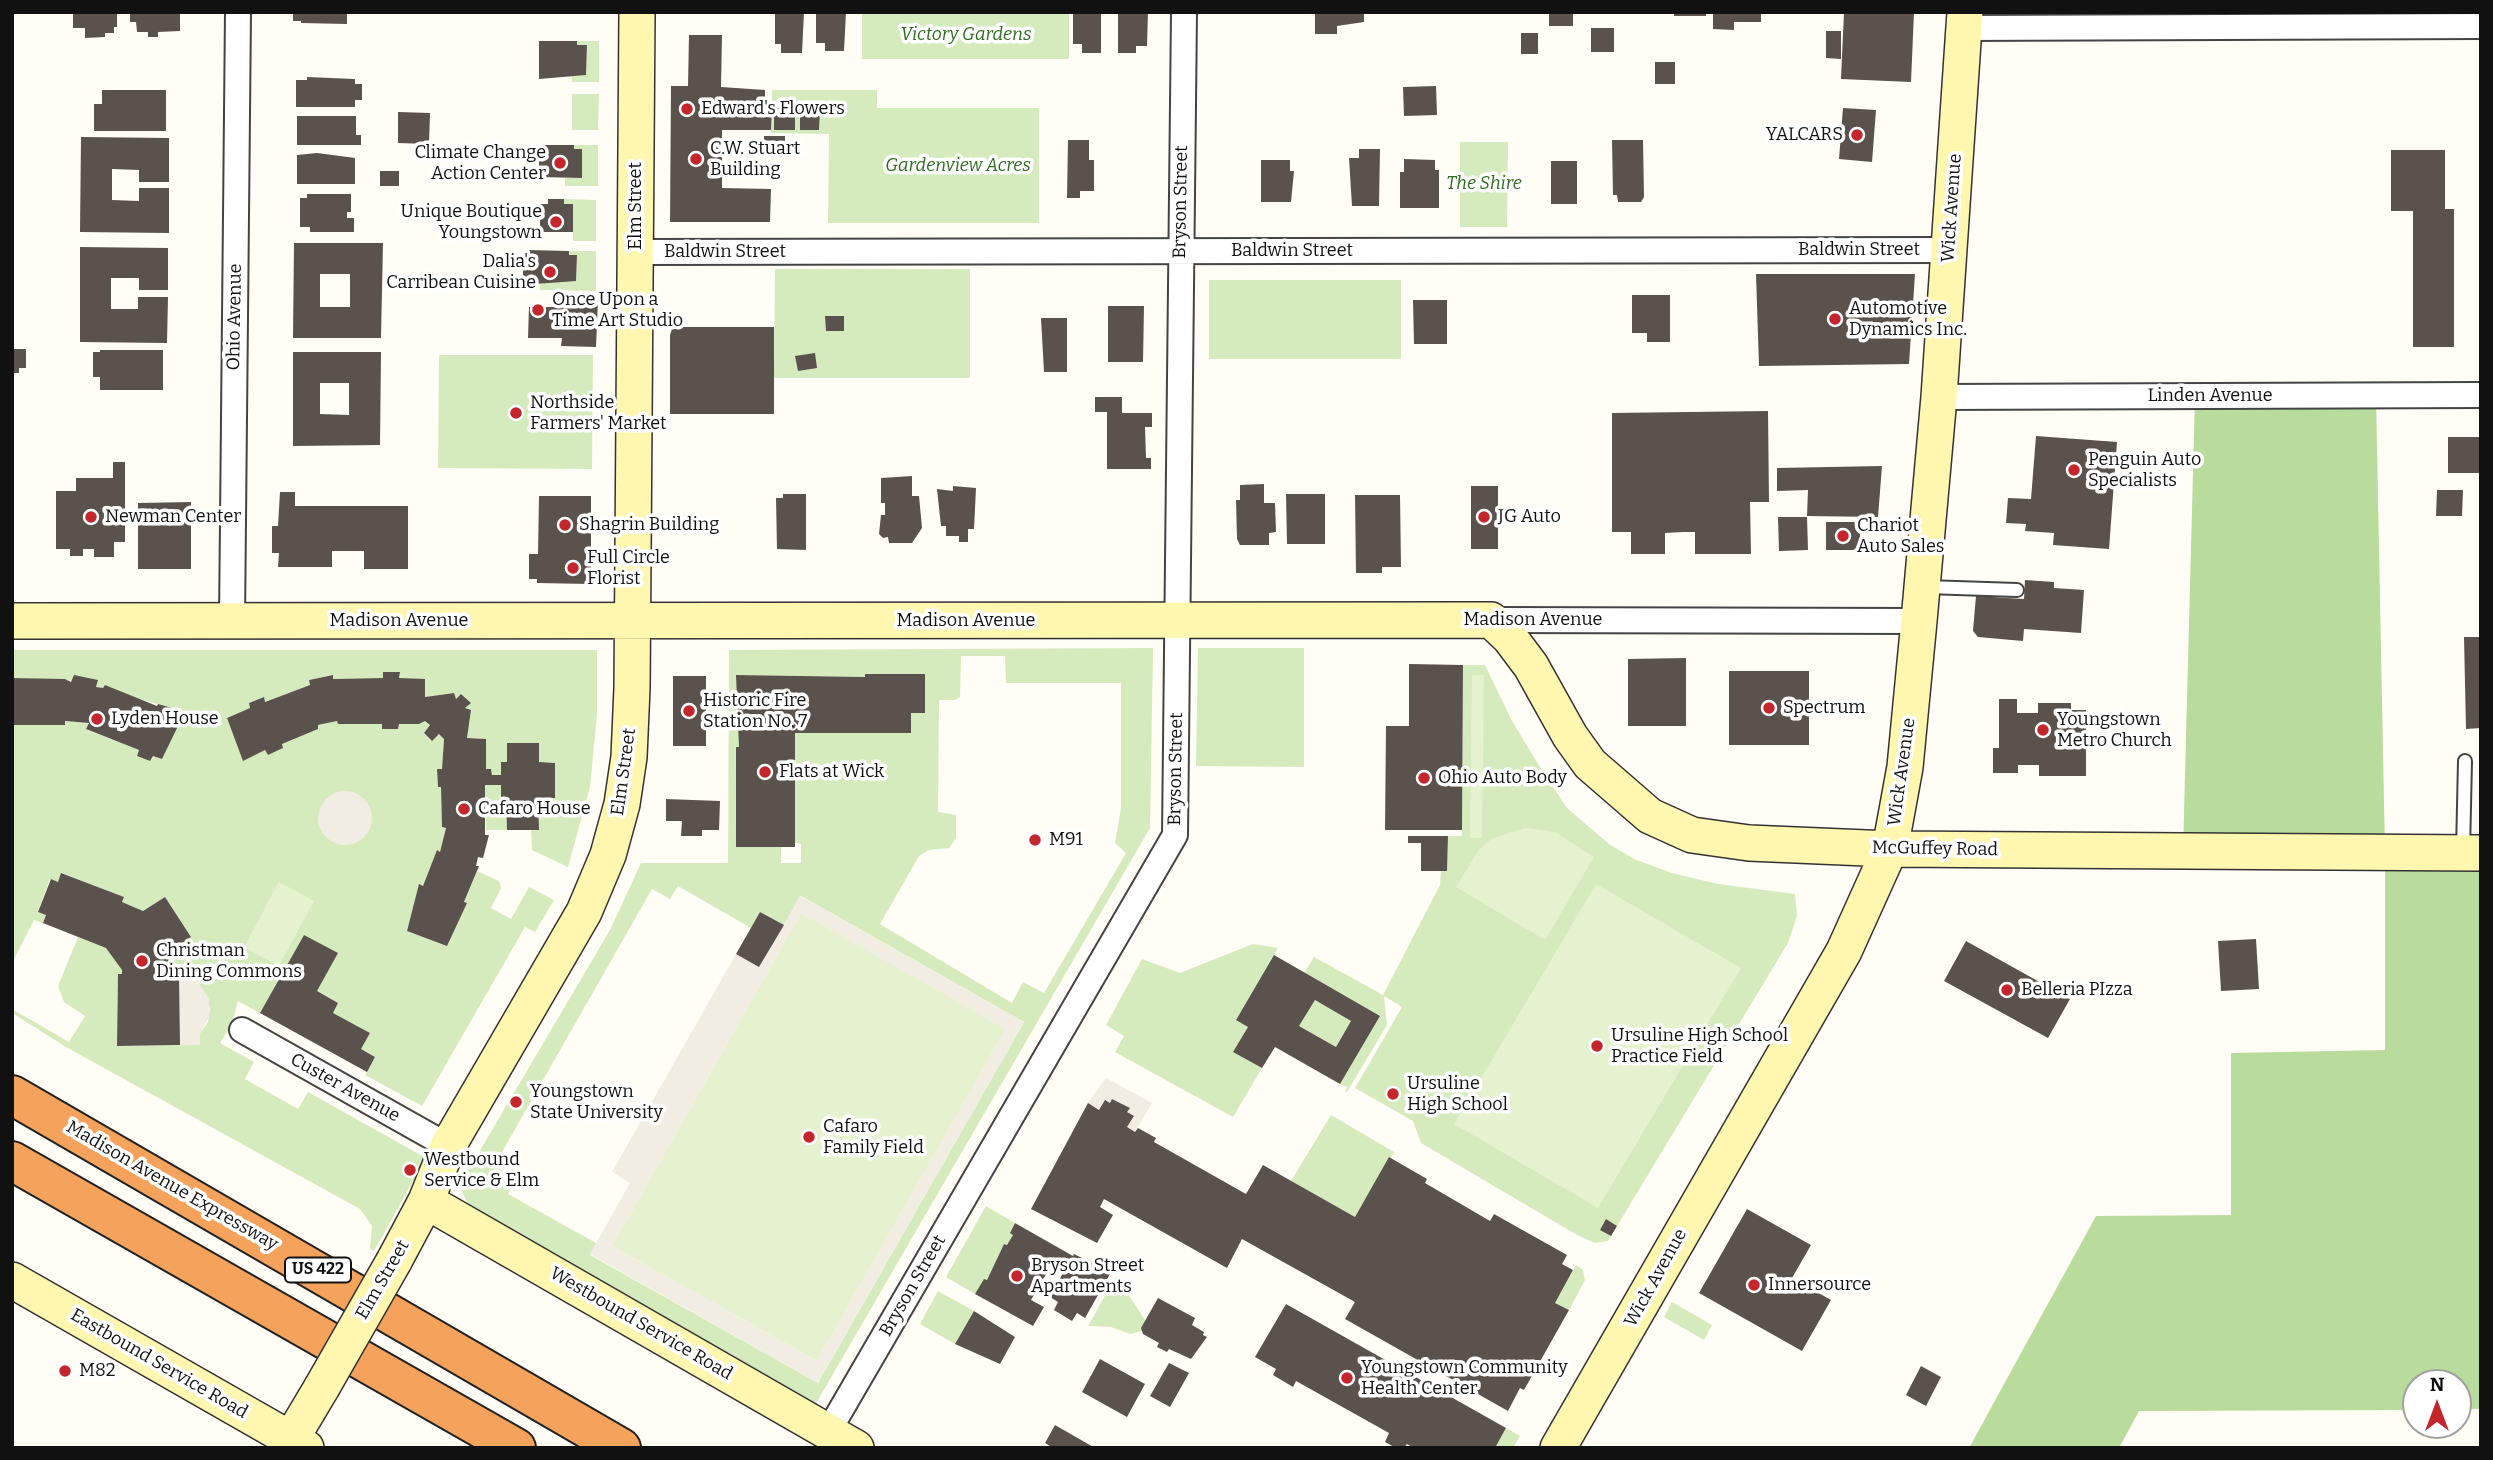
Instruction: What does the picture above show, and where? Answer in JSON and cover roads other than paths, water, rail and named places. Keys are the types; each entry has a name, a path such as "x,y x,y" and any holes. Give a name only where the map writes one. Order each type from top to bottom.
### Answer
{"highway":[{"name":"Madison Avenue Expressway","path":"12,1095 621,1448"},
{"path":"12,1161 516,1448"}],"street":[{"name":"Ohio Avenue","path":"232,621 239,12"},
{"name":"Elm Street","path":"295,1445 322,1387 426,1201 448,1146 584,912 608,855 629,757 633,621 637,12"},
{"name":"Bryson Street","path":"842,1440 1175,835 1184,12"},
{"path":"1965,20 2246,20 2481,26"},
{"name":"Wick Avenue","path":"1558,1448 1844,951 1891,849 1905,767 1921,604 1939,397 1965,20"},
{"name":"Baldwin Street","path":"635,252 1949,250"},
{"name":"Linden Avenue","path":"1939,397 2481,396"},
{"name":"Madison Avenue","path":"12,621 1491,620 1921,604"},
{"name":"McGuffey Road","path":"1491,620 1510,638 1531,666 1570,736 1590,764 1650,816 1692,835 1749,843 1891,849 2472,853"},
{"name":"Custer Avenue","path":"243,1030 448,1146"},
{"name":"Westbound Service Road","path":"426,1201 842,1440"},
{"name":"Eastbound Service Road","path":"12,1280 295,1445"}],"lane":[{"path":"1921,604 2017,590"},
{"path":"2465,761 2472,853"}],"place":[{"name":"Edward's Flowers","path":"687,109"},
{"name":"YALCARS","path":"1857,135"},
{"name":"C.W. Stuart Building","path":"696,159"},
{"name":"Climate Change Action Center","path":"560,163"},
{"name":"Unique Boutique Youngstown","path":"556,222"},
{"name":"Dalia's Carribean Cuisine","path":"550,272"},
{"name":"Once Upon a Time Art Studio","path":"538,310"},
{"name":"Automotive Dynamics Inc.","path":"1835,319"},
{"name":"Northside Farmers' Market","path":"516,413"},
{"name":"Penguin Auto Specialists","path":"2074,470"},
{"name":"Newman Center","path":"91,517"},
{"name":"JG Auto","path":"1484,517"},
{"name":"Shagrin Building","path":"565,525"},
{"name":"Chariot Auto Sales","path":"1843,536"},
{"name":"Full Circle Florist","path":"573,568"},
{"name":"Spectrum","path":"1769,708"},
{"name":"Historic Fire Station No. 7","path":"689,711"},
{"name":"Lyden House","path":"97,719"},
{"name":"Youngstown Metro Church","path":"2043,730"},
{"name":"Flats at Wick","path":"765,772"},
{"name":"Ohio Auto Body","path":"1424,778"},
{"name":"Cafaro House","path":"464,809"},
{"name":"M91","path":"1035,840"},
{"name":"Christman Dining Commons","path":"142,961"},
{"name":"Belleria PIzza","path":"2007,990"},
{"name":"Ursuline High School Practice Field","path":"1597,1046"},
{"name":"Ursuline High School","path":"1393,1094"},
{"name":"Youngstown State University","path":"516,1102"},
{"name":"Cafaro Family Field","path":"809,1137"},
{"name":"Westbound Service & Elm","path":"410,1170"},
{"name":"Bryson Street Apartments","path":"1017,1276"},
{"name":"Innersource","path":"1754,1285"},
{"name":"M82","path":"65,1371"},
{"name":"Youngstown Community Health Center","path":"1347,1378"}],"park label":[{"name":"Victory Gardens","path":"966,35"},
{"name":"Gardenview Acres","path":"958,166"},
{"name":"The Shire","path":"1484,184"}]}
